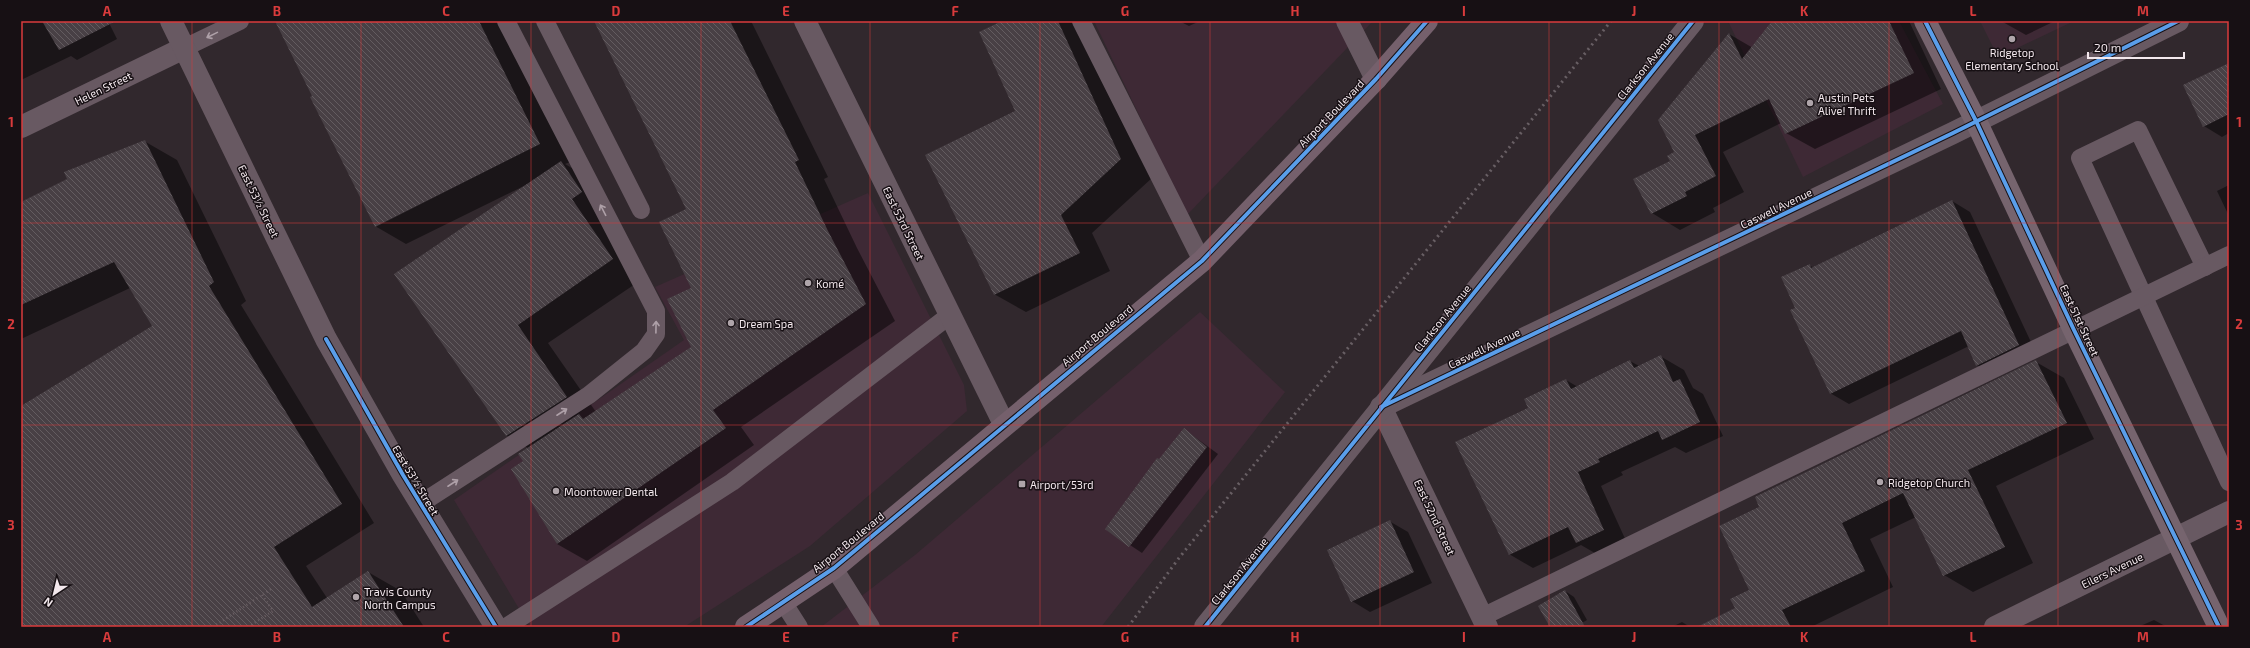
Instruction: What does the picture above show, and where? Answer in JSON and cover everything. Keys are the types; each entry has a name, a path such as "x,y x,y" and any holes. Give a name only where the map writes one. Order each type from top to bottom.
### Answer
{"main road":[{"name":"Airport Boulevard","path":"746,627 834,568 1004,424 1202,261 1376,79 1427,21"},
{"name":"East 51st Street","path":"1925,21 1976,121 2074,330 2218,627"}],"street":[{"name":"East 53½ Street","path":"171,21 326,339 366,413 496,627"},
{"name":"East 53rd Street","path":"805,21 1004,424"},
{"path":"1347,21 1376,79"},
{"name":"Clarkson Avenue","path":"1205,627 1693,21"},
{"name":"Caswell Avenue","path":"1381,407 1976,121 2178,21"},
{"name":"Helen Street","path":"21,127 184,48"},
{"name":"East 52nd Street","path":"1381,407 1485,622"},
{"name":"Eilers Avenue","path":"1995,627 2229,512"}],"lane":[{"path":"184,48 240,21"},
{"path":"420,504 589,395 644,350 656,334 656,311 506,21"},
{"path":"545,21 641,210"},
{"path":"1081,21 1202,261"},
{"path":"2205,267 2138,130 2080,158 2229,482"},
{"path":"1485,622 2074,330 2229,255"},
{"path":"506,627 732,482 950,315"},
{"path":"834,568 871,627"},
{"path":"783,602 799,627"}],"path":[{"path":"213,627 271,589"},
{"path":"248,627 273,611 262,595"}],"shaded area":[{"path":"1094,21 1373,21 1187,215"},
{"path":"1728,21 1899,21 1943,104 1803,177"},
{"name":"Ridgetop Elementary School","path":"1980,21 2074,21 1998,57"},
{"path":"868,193 964,385 967,411 810,546 684,627 530,627 454,500 684,340 655,287"},
{"path":"1200,312 1285,392 1101,627 821,627 915,555"}],"building":[{"path":"42,21 116,21 59,50"},
{"path":"275,21 479,21 540,144 375,227 310,97 312,96"},
{"path":"594,21 730,21 799,160 795,162 828,231 866,304 713,410 726,428 557,544 511,469 523,461 518,454 579,414 583,419 691,347 667,299 691,288 659,222 686,209"},
{"path":"1002,21 1058,21 1121,159 1061,215 1080,253 994,295 925,155 1015,111 979,32"},
{"path":"1772,21 1889,21 1914,73 1785,134 1769,99 1695,135 1716,176 1685,192 1687,196 1651,214 1633,179 1670,161 1667,156 1674,152 1658,120 1729,33 1742,59"},
{"path":"2229,63 2229,114 2203,127 2183,85"},
{"path":"145,140 214,282 209,286 342,504 274,547 312,607 368,571 404,627 21,627 21,406 152,326 114,262 21,305 21,202 67,179 64,172"},
{"path":"561,161 582,192 572,199 613,259 518,325 567,397 506,436 394,274"},
{"path":"1952,200 2019,345 1976,366 1961,331 1830,394 1790,310 1795,308 1781,277 1810,264 1811,268"},
{"path":"1661,355 1673,382 1680,379 1700,422 1662,440 1658,431 1598,459 1600,462 1578,472 1604,530 1576,543 1568,527 1509,555 1455,442 1528,408 1524,399 1566,379 1571,389 1630,360 1634,368"},
{"name":"Ridgetop Church","path":"2036,360 2067,423 1968,470 2005,547 1943,576 1903,493 1842,523 1865,571 1782,610 1791,627 1697,627 1735,608 1730,599 1749,590 1719,526 1759,507 1755,497"},
{"path":"1184,428 1207,447 1129,547 1105,529 1157,458 1159,459"},
{"path":"1390,520 1414,572 1351,602 1327,550"},
{"path":"1565,590 1585,627 1550,627 1538,606"}],"railway":[{"path":"1128,627 1179,558 1611,21"}],"cycle path":[{"path":"746,627 834,568 1202,261 1376,79 1427,21"},
{"path":"1205,627 1693,21"},
{"path":"1925,21 1976,121 2074,330 2219,627"},
{"path":"1381,407 1953,133 2178,21"},
{"path":"326,339 403,475 496,627"}],"place":[{"name":"Ridgetop Elementary School","path":"2012,39"},
{"name":"Austin Pets Alive! Thrift","path":"1810,103"},
{"name":"Komé","path":"808,283"},
{"name":"Dream Spa","path":"731,323"},
{"name":"Ridgetop Church","path":"1880,482"},
{"name":"Airport/53rd","path":"1022,484"},
{"name":"Moontower Dental","path":"556,491"},
{"name":"Travis County North Campus","path":"356,597"}]}
